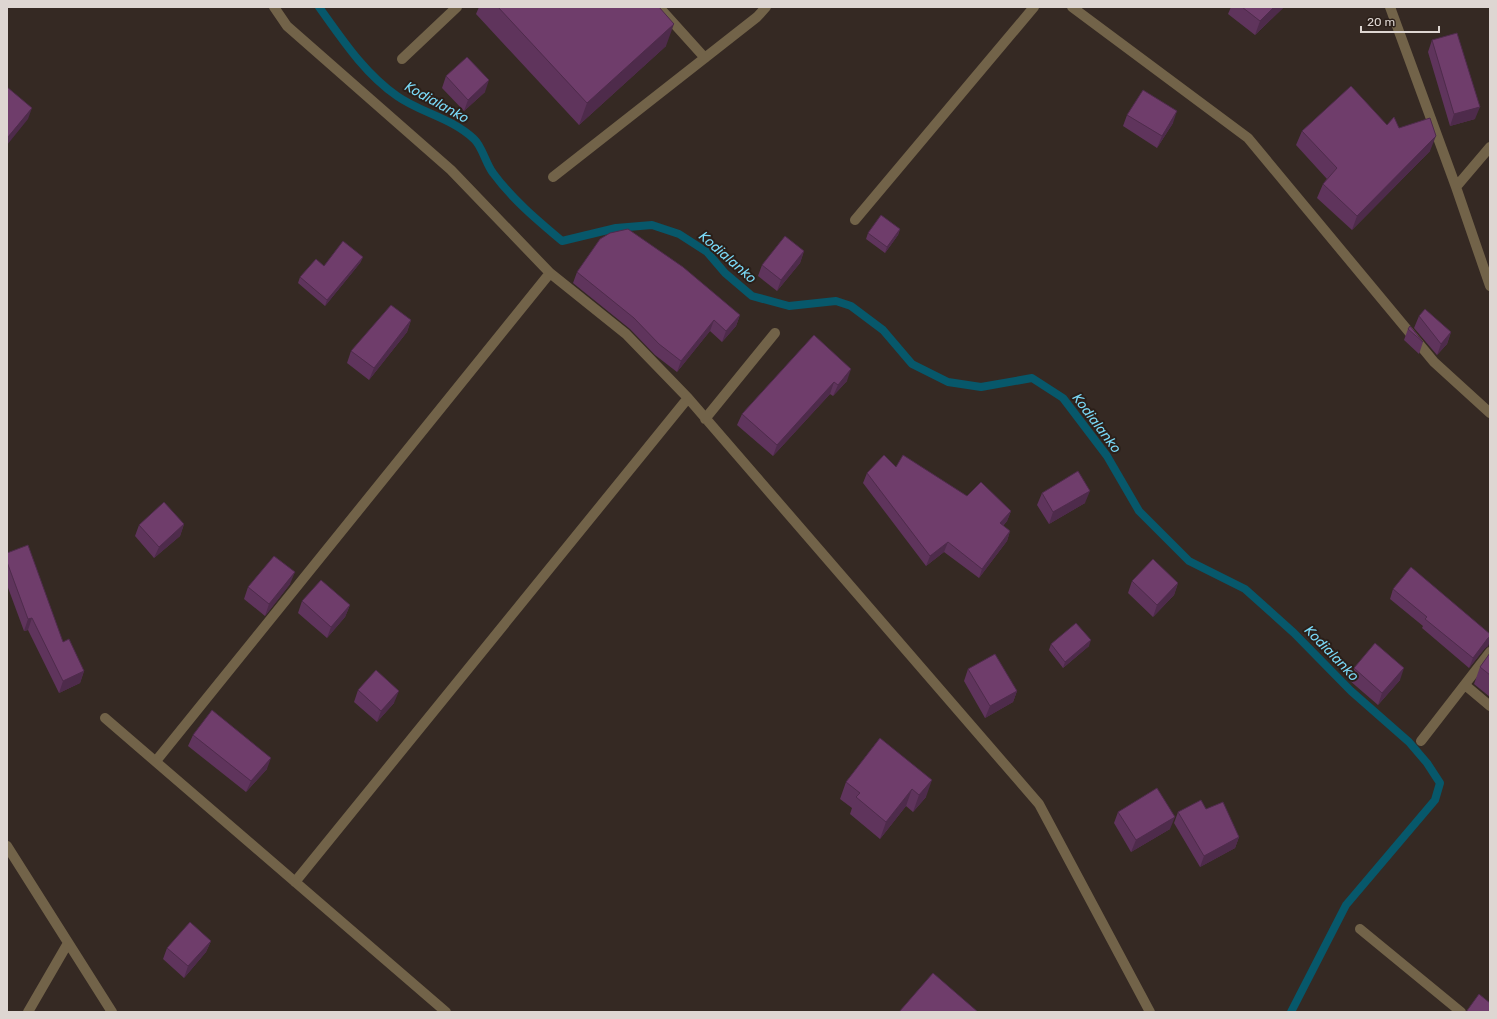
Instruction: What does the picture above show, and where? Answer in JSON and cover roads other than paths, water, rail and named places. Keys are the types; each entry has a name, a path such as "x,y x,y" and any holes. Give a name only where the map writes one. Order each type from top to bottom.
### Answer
{"street":[{"path":"274,7 287,26 451,170 550,273 626,334 688,398 1039,804 1150,1012"},
{"path":"402,59 457,7"},
{"path":"659,7 705,58"},
{"path":"553,176 705,58 756,17 766,7"},
{"path":"855,220 1034,7"},
{"path":"1072,7 1248,138 1434,362 1490,413"},
{"path":"1390,7 1456,187 1490,286"},
{"path":"1456,187 1490,147"},
{"path":"156,761 550,273"},
{"path":"705,419 775,333"},
{"path":"295,882 688,398"},
{"path":"1421,741 1490,652"},
{"path":"1465,685 1490,706"},
{"path":"106,718 446,1012"},
{"path":"7,846 112,1012"},
{"path":"1360,929 1461,1012"},
{"path":"28,1012 68,943"},
{"path":"1140,1012 1145,1003"}],"waterway":[{"name":"Kodialanko","path":"319,7 354,55 385,87 406,102 455,125 474,139 500,183 525,209 562,241 616,228 652,225 679,234 707,252 725,273 752,296 789,306 836,301 851,306 883,330 912,364 948,382 981,387 1032,378 1063,398 1107,456 1139,511 1189,561 1245,589 1294,633 1351,691 1409,742 1427,763 1440,783 1435,800 1346,905 1291,1012"}]}
